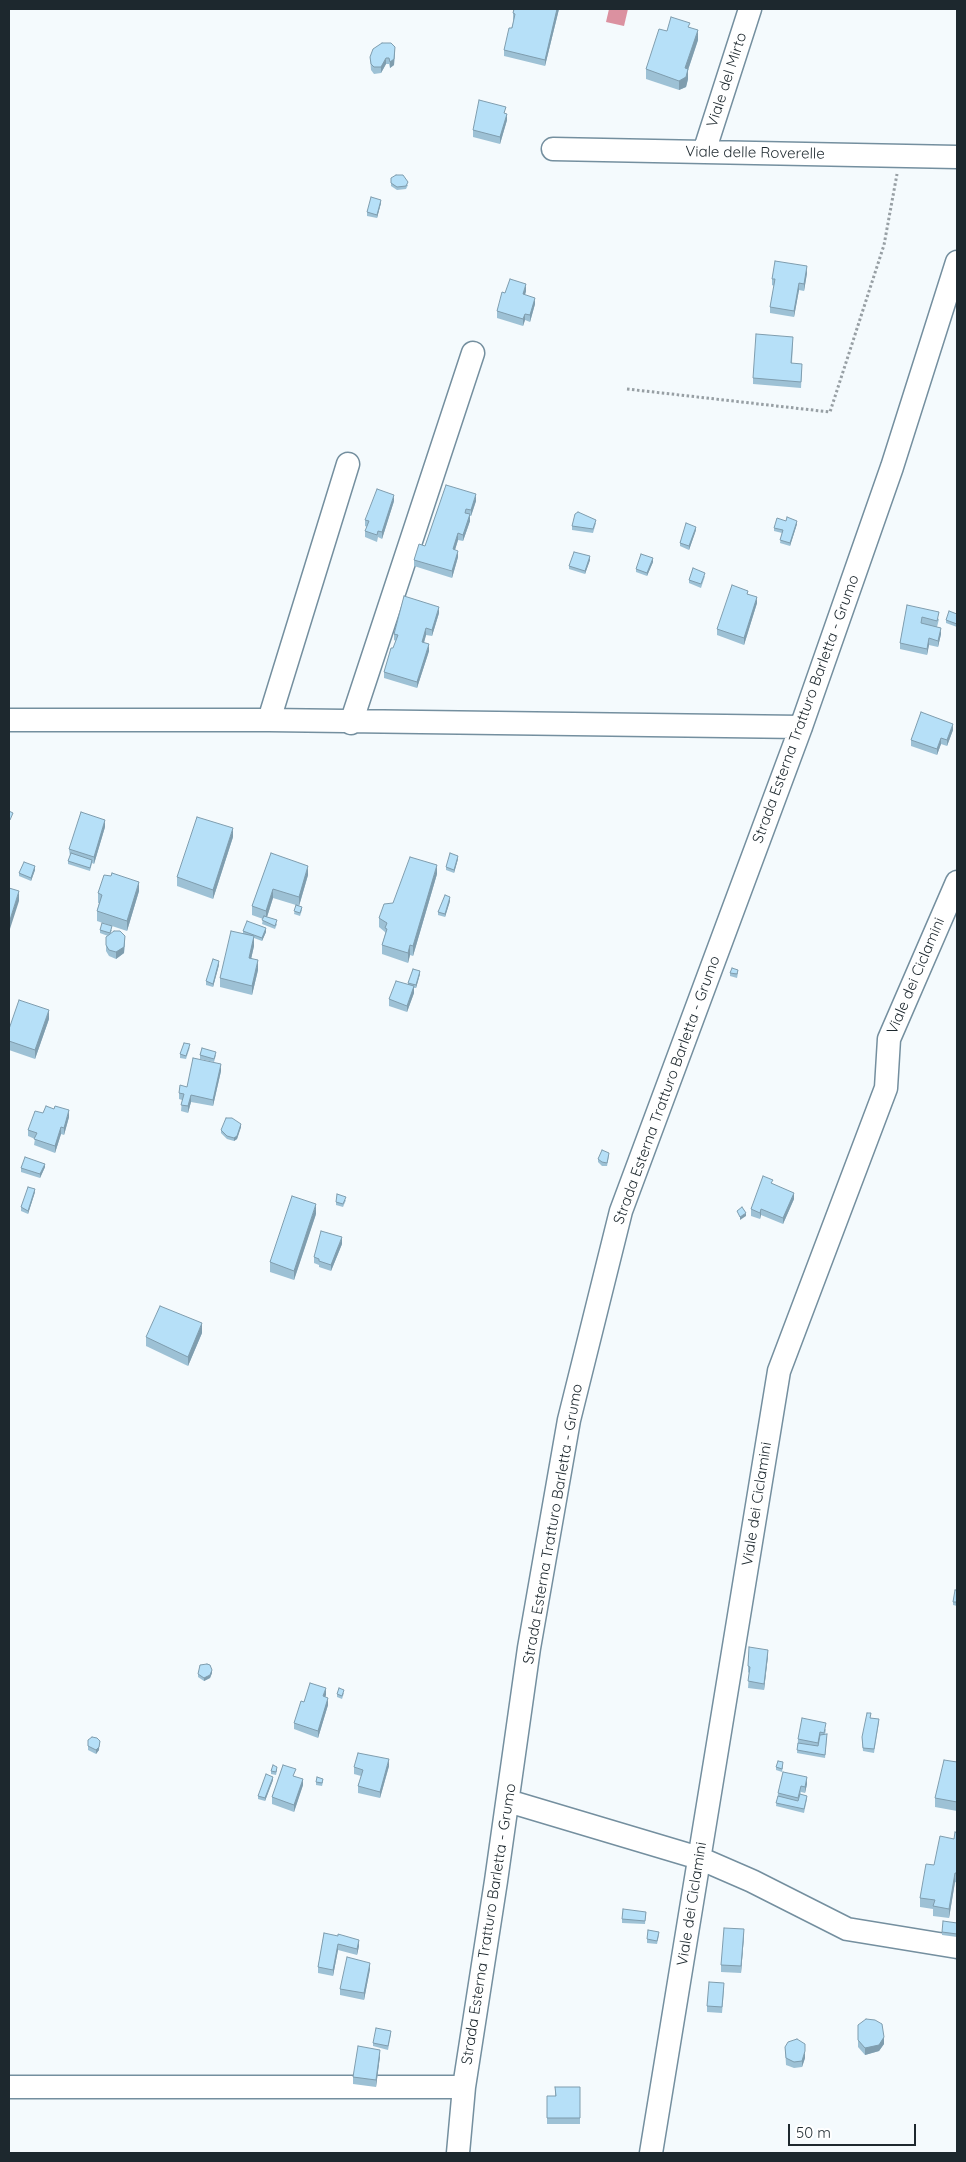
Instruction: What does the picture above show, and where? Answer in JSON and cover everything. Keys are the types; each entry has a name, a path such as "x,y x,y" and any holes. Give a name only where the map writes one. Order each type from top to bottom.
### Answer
{"street":[{"name":"Viale del Mirto","path":"704,152 750,9"},
{"name":"Viale delle Roverelle","path":"552,149 957,158"},
{"name":"Strada Esterna Tratturo Barletta - Grumo","path":"458,2153 464,2087 508,1801 529,1648 568,1420 621,1211 801,727 892,467 957,262"},
{"path":"352,722 473,354"},
{"path":"269,720 348,464"},
{"path":"9,720 269,720 801,727"},
{"name":"Viale dei Ciclamini","path":"651,2153 779,1371 886,1088 889,1039 957,882"},
{"path":"508,1801 699,1858 752,1881 847,1929 957,1947"},
{"path":"9,2087 464,2087"}],"path":[{"path":"627,388 830,412 884,245 890,205 901,156"}],"shaded area":[{"path":"609,9 628,9 624,26 606,22"}],"building":[{"path":"514,9 557,9 545,60 504,50 509,28 512,28 515,14 513,13"},
{"path":"671,17 690,23 688,27 698,30 685,68 688,69 686,77 679,81 646,69 659,29 667,31"},
{"path":"382,43 391,43 395,47 394,59 390,62 389,58 386,58 381,67 374,67 371,64 370,57 373,49"},
{"path":"479,100 506,107 504,113 507,114 500,137 473,130"},
{"path":"396,175 403,175 408,182 406,186 397,187 391,183 391,178"},
{"path":"371,197 381,200 377,215 367,212"},
{"path":"775,261 807,266 804,284 799,283 794,311 770,307 775,279 772,279"},
{"path":"510,279 526,284 523,294 535,298 530,315 525,314 523,319 497,311 502,292 505,293"},
{"path":"756,334 793,337 791,363 802,364 801,382 753,378"},
{"path":"446,485 476,494 471,510 466,509 465,513 470,514 463,535 458,533 453,549 458,551 452,571 414,560 419,544 425,546"},
{"path":"377,489 394,495 382,532 378,531 377,535 365,531 369,521 365,520"},
{"path":"578,512 596,520 593,529 572,526 575,514"},
{"path":"787,517 797,521 790,543 780,540 783,530 774,528 777,518 786,521"},
{"path":"686,523 696,527 689,546 680,543"},
{"path":"574,552 590,556 585,571 569,566"},
{"path":"641,554 653,558 647,573 636,569"},
{"path":"693,568 705,573 701,584 689,580"},
{"path":"732,585 748,591 747,594 757,597 744,638 717,629"},
{"path":"404,596 439,607 432,630 426,628 422,642 429,644 417,682 384,672 391,648 393,648 398,635 394,634"},
{"path":"907,605 939,612 937,621 922,617 921,623 941,628 938,641 929,638 927,649 900,643"},
{"path":"949,611 957,614 957,624 946,620"},
{"path":"921,712 953,724 947,740 941,738 937,749 911,740"},
{"path":"9,811 13,813 10,820 9,819"},
{"path":"81,812 105,820 94,857 69,849"},
{"path":"197,817 233,828 213,890 177,877"},
{"path":"71,853 92,860 90,868 68,861"},
{"path":"271,853 308,866 299,897 273,889 266,911 252,906"},
{"path":"450,853 458,856 454,870 446,867"},
{"path":"410,857 437,865 413,946 410,945 408,953 382,945 387,923 379,918 384,904 393,903"},
{"path":"24,862 35,866 31,878 19,873"},
{"path":"112,873 139,882 127,921 97,911 102,895 98,893 104,875 111,876"},
{"path":"9,888 19,891 9,923"},
{"path":"445,895 450,897 445,914 438,912"},
{"path":"296,905 302,907 300,913 294,911"},
{"path":"264,916 277,920 275,926 262,920"},
{"path":"247,921 266,928 262,938 243,931"},
{"path":"102,923 112,926 110,933 100,930"},
{"path":"114,931 120,931 125,936 124,947 116,952 109,950 106,945 106,937"},
{"path":"231,931 254,936 249,958 258,960 252,986 220,978"},
{"path":"213,959 219,961 213,984 206,981"},
{"path":"732,968 738,970 737,974 730,973"},
{"path":"413,969 420,971 416,985 408,983"},
{"path":"396,981 414,986 407,1006 389,999"},
{"path":"19,1000 49,1010 35,1050 9,1041 9,1029"},
{"path":"184,1043 190,1044 186,1056 180,1054"},
{"path":"202,1048 216,1052 214,1059 200,1055"},
{"path":"193,1058 221,1064 213,1100 191,1095 188,1106 181,1105 184,1094 179,1093 180,1085 187,1087"},
{"path":"46,1106 54,1109 55,1106 69,1110 64,1128 61,1127 55,1146 34,1139 37,1133 28,1130 35,1111 43,1113"},
{"path":"226,1118 232,1118 241,1124 237,1136 234,1138 227,1136 221,1130"},
{"path":"602,1150 609,1153 607,1163 598,1159"},
{"path":"25,1157 45,1164 40,1174 21,1168"},
{"path":"763,1176 773,1180 771,1183 794,1193 783,1218 761,1209 760,1213 751,1209"},
{"path":"28,1187 35,1189 28,1211 21,1207"},
{"path":"337,1194 346,1197 343,1204 336,1202"},
{"path":"292,1196 316,1204 294,1271 270,1262"},
{"path":"742,1207 746,1213 740,1217 737,1211"},
{"path":"321,1231 342,1237 331,1265 314,1257"},
{"path":"160,1306 202,1323 188,1357 146,1337"},
{"path":"955,1590 957,1590 957,1602 953,1602"},
{"path":"749,1647 768,1650 764,1684 748,1681 750,1667 748,1666"},
{"path":"200,1665 210,1665 212,1670 210,1675 204,1678 198,1674"},
{"path":"310,1683 326,1688 323,1696 328,1698 318,1731 294,1723 301,1701 304,1702"},
{"path":"339,1688 344,1690 342,1696 337,1694"},
{"path":"867,1713 871,1713 870,1718 879,1719 874,1749 863,1748 862,1737"},
{"path":"802,1718 826,1723 824,1733 820,1732 818,1743 798,1739"},
{"path":"827,1734 825,1755 797,1750 798,1743 818,1746 820,1735"},
{"path":"92,1737 100,1741 99,1747 96,1750 88,1746 88,1740"},
{"path":"358,1753 389,1759 380,1792 358,1786 363,1770 354,1767"},
{"path":"944,1760 957,1762 957,1802 935,1798"},
{"path":"778,1761 783,1762 782,1769 776,1767"},
{"path":"273,1765 277,1767 276,1772 271,1771"},
{"path":"283,1765 296,1769 293,1776 303,1779 294,1805 272,1797"},
{"path":"783,1772 807,1777 805,1787 801,1786 798,1798 778,1793"},
{"path":"266,1774 273,1777 265,1798 258,1796"},
{"path":"317,1777 323,1779 322,1783 316,1782"},
{"path":"800,1794 807,1796 804,1809 776,1803 778,1796 798,1801"},
{"path":"955,1832 957,1833 957,1873 955,1873 949,1909 933,1906 935,1900 920,1898 926,1864 934,1865 940,1836 954,1839"},
{"path":"623,1909 646,1912 645,1921 622,1919"},
{"path":"943,1921 957,1923 957,1934 942,1932"},
{"path":"724,1928 744,1929 741,1966 721,1965"},
{"path":"648,1930 659,1932 657,1941 647,1939"},
{"path":"324,1933 338,1936 338,1934 359,1940 357,1949 338,1944 333,1970 318,1967"},
{"path":"347,1957 370,1963 364,1993 340,1989"},
{"path":"709,1982 724,1983 722,2007 707,2006"},
{"path":"866,2019 875,2020 882,2024 884,2037 879,2045 865,2048 858,2040 858,2025"},
{"path":"376,2028 391,2031 388,2046 373,2043"},
{"path":"797,2039 805,2044 805,2051 802,2061 794,2062 786,2058 785,2047 788,2042"},
{"path":"358,2046 380,2050 376,2080 353,2077"},
{"path":"555,2087 580,2087 580,2118 547,2118 547,2096 556,2096"}]}
